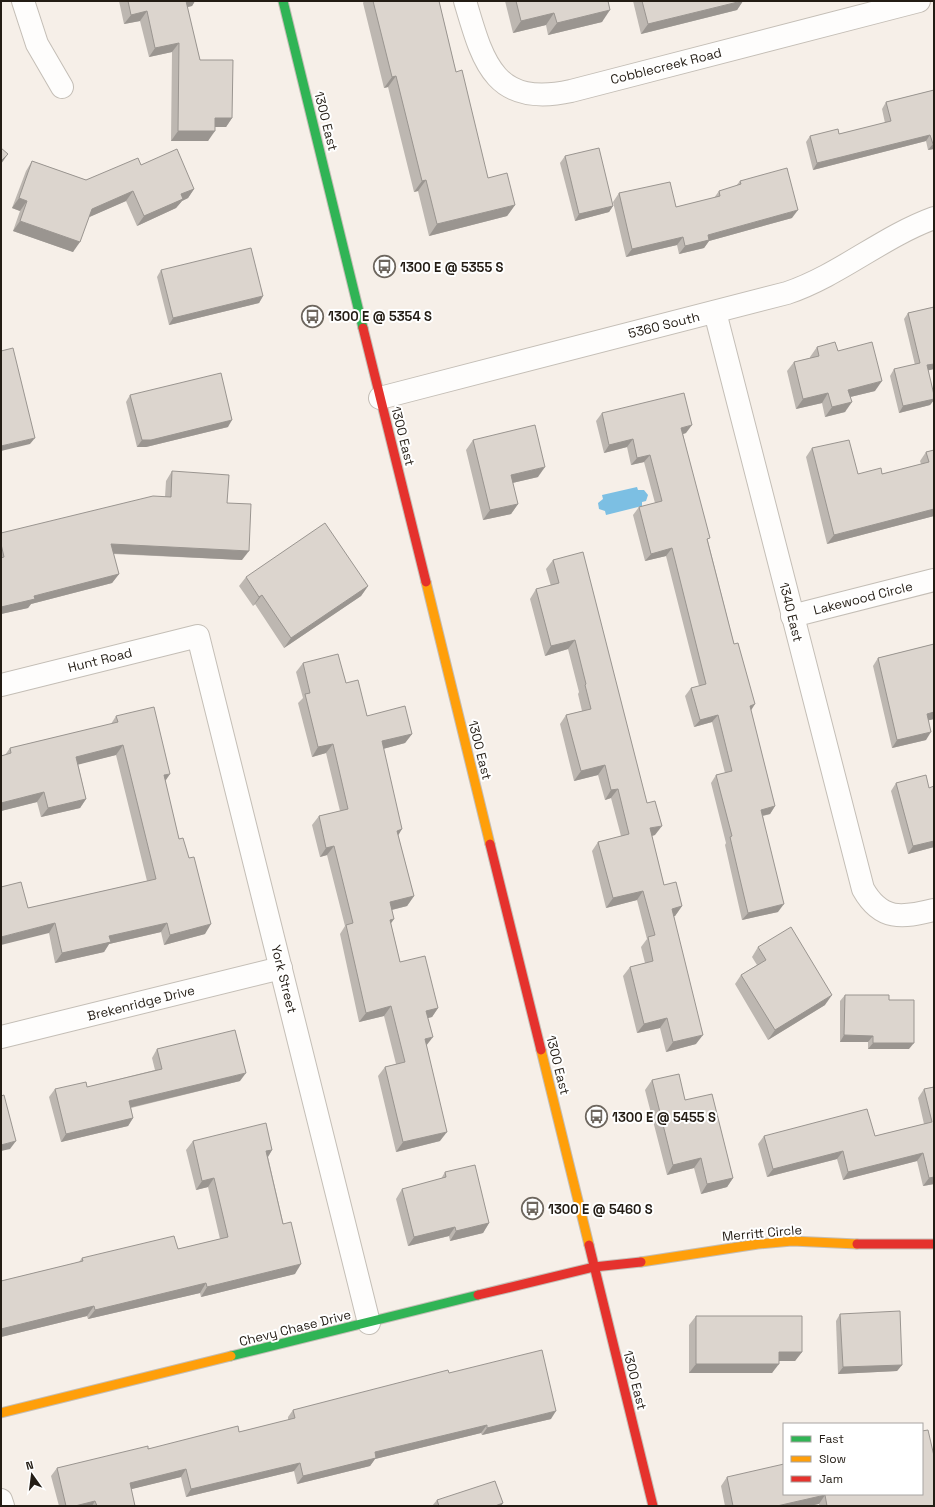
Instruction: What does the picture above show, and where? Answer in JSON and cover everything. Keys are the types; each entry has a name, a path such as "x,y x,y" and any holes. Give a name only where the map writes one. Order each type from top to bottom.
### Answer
{"main road":[{"name":"1300 East","path":"283,1 653,1506"},
{"name":"Merritt Circle","path":"594,1266 658,1260 751,1245 785,1242 867,1245 934,1244"},
{"name":"Chevy Chase Drive","path":"1,1413 594,1266"}],"street":[{"path":"23,1 37,44 62,87"},
{"name":"Cobblecreek Road","path":"465,1 483,56 496,76 515,89 542,95 578,89 919,1"},
{"name":"5360 South","path":"380,398 787,293 818,282 904,231 934,218"},
{"name":"1340 East","path":"716,312 859,877 868,899 876,908 888,914 901,916 934,910"},
{"name":"Lakewood Circle","path":"792,616 934,580"},
{"name":"Hunt Road","path":"1,684 198,636"},
{"name":"York Street","path":"198,636 369,1323"},
{"name":"Brekenridge Drive","path":"1,1037 281,968"},
{"path":"1,1500 2,1506"}],"water":[{"path":"637,487 638,490 644,490 648,495 646,501 642,502 642,506 606,515 605,511 599,509 598,503 603,499 602,495"}],"building":[{"path":"128,1 186,1 200,60 233,60 232,118 215,118 215,131 178,131 179,43 155,48 147,11 131,15"},
{"path":"373,1 439,1 456,72 462,70 488,178 507,173 515,205 437,224 426,180 422,181 396,76 392,77"},
{"path":"516,1 608,1 610,10 557,23 554,13 521,21"},
{"path":"642,1 742,1 648,24"},
{"path":"934,90 933,144 930,135 817,163 810,136 838,129 839,134 891,121 886,102"},
{"path":"1,148 8,154 1,161"},
{"path":"599,148 613,206 579,214 565,156"},
{"path":"177,149 194,189 181,194 183,199 144,216 133,191 92,209 80,242 20,221 27,201 19,198 32,161 86,180 138,158 141,165"},
{"path":"787,168 798,210 708,235 709,240 685,246 683,237 632,249 619,193 670,182 676,207 720,196 719,191 741,184 740,181"},
{"path":"251,248 263,296 173,318 161,270"},
{"path":"934,307 934,364 927,365 934,399 903,406 894,369 920,363 908,313"},
{"path":"835,342 838,351 872,342 882,381 848,390 852,402 832,407 828,393 803,399 794,362 819,356 817,347"},
{"path":"13,348 35,438 1,446 1,351"},
{"path":"221,373 232,420 151,440 142,440 130,395"},
{"path":"684,393 692,425 681,428 710,538 707,539 734,644 738,643 755,704 750,706 775,806 761,810 784,904 748,913 730,837 732,836 716,775 732,771 718,715 700,720 691,688 706,684 672,548 651,554 639,507 662,501 650,455 637,458 633,439 609,445 602,413"},
{"path":"535,425 545,467 511,475 518,504 490,510 473,440"},
{"path":"849,440 858,474 881,468 882,474 929,462 926,452 934,450 934,509 834,535 812,448"},
{"path":"172,471 229,475 227,503 251,504 249,551 111,544 119,574 34,596 35,599 1,607 1,558 4,557 1,544 1,533 153,496 171,497"},
{"path":"325,523 368,586 291,638 262,595 259,597 246,577"},
{"path":"583,552 647,803 655,801 662,826 650,828 664,885 676,882 682,906 672,909 703,1035 673,1042 667,1018 644,1024 630,967 653,961 648,937 655,935 643,891 613,898 598,842 629,834 618,789 611,790 605,765 581,771 566,715 591,709 575,640 551,646 536,589 559,583 553,560"},
{"path":"934,644 934,712 927,714 931,732 897,740 878,658"},
{"path":"338,654 346,683 358,680 367,716 405,706 412,734 382,741 402,829 397,831 414,896 390,902 394,919 390,920 400,962 425,956 438,1008 426,1011 433,1037 425,1039 447,1132 403,1142 385,1067 405,1062 391,1006 366,1013 346,925 353,923 334,846 326,848 319,816 348,809 333,744 318,747 305,694 310,693 303,663"},
{"path":"154,707 170,774 164,775 179,839 183,838 189,858 194,857 211,924 170,935 167,923 109,936 111,942 62,953 55,923 1,937 1,887 21,882 28,908 156,879 123,745 76,757 86,799 48,808 44,792 1,803 1,756 11,753 10,748 118,722 116,716"},
{"path":"926,775 929,788 934,786 934,841 913,846 896,783"},
{"path":"791,927 832,995 775,1030 741,975 766,960 758,947"},
{"path":"845,995 889,995 889,1000 914,1000 914,1043 873,1043 873,1036 844,1035"},
{"path":"235,1030 246,1073 129,1101 133,1118 66,1134 55,1089 86,1082 87,1087 162,1069 157,1049"},
{"path":"679,1074 685,1100 712,1094 733,1178 707,1184 701,1158 673,1165 652,1080"},
{"path":"934,1087 934,1177 929,1178 923,1153 848,1172 843,1151 773,1169 764,1136 867,1109 875,1136 932,1122 924,1089"},
{"path":"4,1095 16,1141 1,1145 1,1096"},
{"path":"266,1123 272,1150 266,1151 283,1224 291,1222 301,1264 207,1287 206,1283 95,1310 94,1306 1,1329 1,1281 83,1261 82,1258 174,1236 178,1249 228,1237 214,1178 202,1181 193,1141"},
{"path":"475,1165 489,1223 456,1231 455,1227 414,1237 402,1189 446,1177 445,1172"},
{"path":"900,1311 902,1365 843,1367 840,1314"},
{"path":"696,1316 802,1316 802,1352 779,1352 779,1364 696,1364"},
{"path":"542,1350 556,1411 487,1428 487,1425 375,1452 376,1458 303,1476 300,1463 191,1489 186,1469 130,1483 135,1506 97,1506 95,1501 75,1506 66,1506 57,1468 148,1446 148,1449 238,1426 239,1432 295,1418 293,1410 448,1370 449,1373"},
{"path":"928,1430 934,1456 934,1506 827,1506 825,1495 923,1495 923,1431"},
{"path":"783,1464 783,1495 825,1495 777,1506 733,1506 727,1477"},
{"path":"495,1481 503,1503 495,1506 439,1506 437,1500"}],"traffic: fast":[{"path":"283,1 363,328"},
{"path":"231,1356 478,1295"}],"traffic: slow":[{"path":"426,582 490,844"},
{"path":"541,1050 589,1245"},
{"path":"641,1262 758,1244 792,1241 857,1244"},
{"path":"1,1413 231,1356"}],"traffic: jam":[{"path":"363,328 426,582"},
{"path":"490,844 541,1050"},
{"path":"857,1244 934,1244"},
{"path":"589,1245 653,1506"},
{"path":"478,1295 594,1267 641,1262"}],"place":[{"name":"1300 E @ 5355 S","path":"385,267"},
{"name":"1300 E @ 5354 S","path":"312,316"},
{"name":"1300 E @ 5455 S","path":"597,1117"},
{"name":"1300 E @ 5460 S","path":"533,1209"}]}
